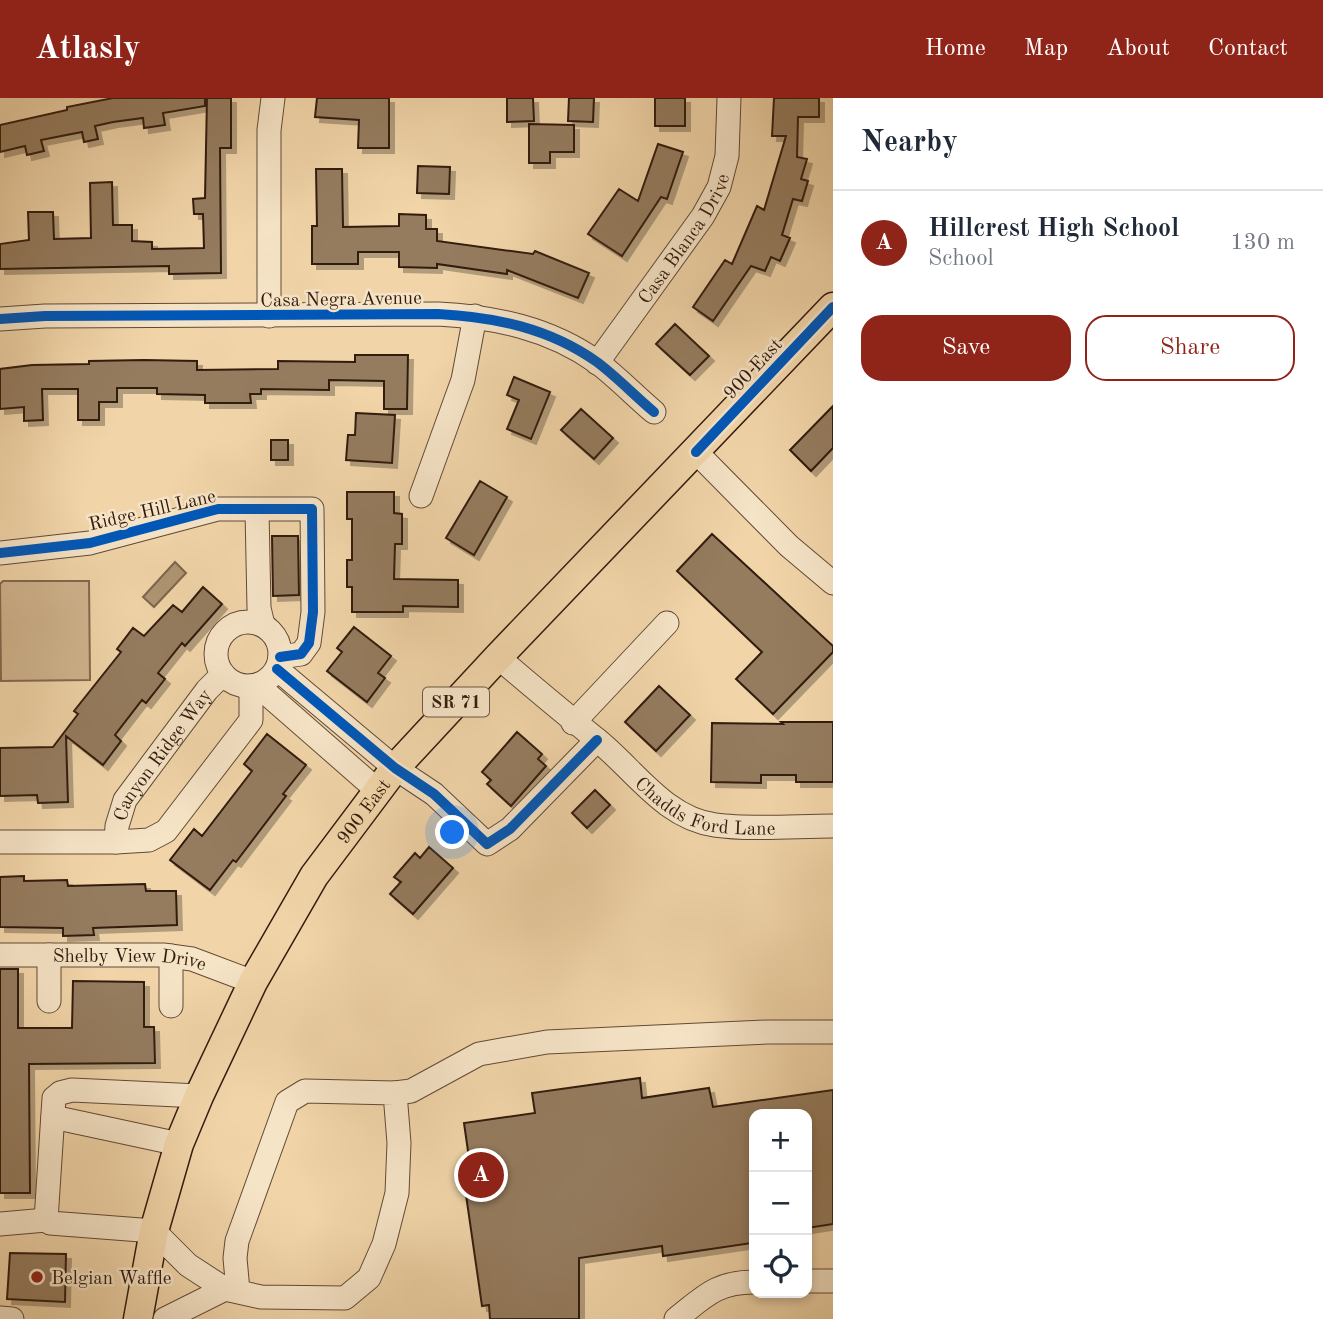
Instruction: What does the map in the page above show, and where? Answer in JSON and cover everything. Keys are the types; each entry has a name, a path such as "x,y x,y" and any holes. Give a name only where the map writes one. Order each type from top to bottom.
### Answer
{"main road":[{"name":"900 East","path":"138,1319 154,1231 179,1144 253,982 314,876 395,768 833,307"}],"street":[{"path":"269,316 269,130 273,98"},
{"name":"Casa Blanca Drive","path":"597,363 703,216 719,187 727,156 729,98"},
{"name":"Casa Negra Avenue","path":"0,319 46,316 475,316 516,324 545,334 597,363 654,412"},
{"path":"421,496 463,380 475,316"},
{"path":"696,452 789,546 833,583"},
{"name":"Ridge Hill Lane","path":"0,553 90,543 218,509 312,509 313,612 309,643 301,654 279,663"},
{"path":"254,685 268,679 279,663 279,645 273,634 263,625 260,608 257,510"},
{"name":"Canyon Ridge Way","path":"263,625 239,623 228,629 219,639 217,663 223,674 233,682 254,685 377,790"},
{"path":"573,723 667,623"},
{"name":"Chadds Ford Lane","path":"498,657 573,723 597,740 664,803 680,813 715,825 833,825"},
{"path":"279,663 395,768 434,794 487,844 510,829 597,740"},
{"name":"Canyon Ridge Way","path":"116,842 117,826 125,800 207,690 223,674"},
{"name":"Canyon Ridge Way","path":"0,842 149,840 166,831 251,720 254,685"},
{"name":"Shelby View Drive","path":"0,955 192,958 253,982"},
{"path":"49,955 49,1001"},
{"path":"171,956 171,1006"},
{"path":"231,1290 237,1241 287,1101 304,1091 411,1091 480,1054 547,1042 767,1032 833,1032"},
{"path":"46,1220 54,1098 60,1093 72,1090 199,1096"},
{"path":"0,1224 46,1220 50,1223 154,1231 188,1265 231,1290 261,1297 345,1298 369,1278 384,1244 397,1193 395,1093"},
{"path":"53,1117 179,1144"},
{"path":"812,1281 833,1281"},
{"path":"676,1319 717,1287 749,1282"},
{"path":"164,1319 231,1290"},
{"path":"0,1318 12,1319"}],"shaded area":[{"path":"175,562 186,573 154,607 143,597"},
{"path":"3,581 89,581 90,680 1,681 0,584"}],"building":[{"path":"113,98 205,98 205,106 163,113 165,125 144,128 143,118 113,122 95,126 98,139 84,142 82,132 41,140 44,151 27,155 25,146 0,152 0,125"},
{"path":"207,98 231,98 231,148 220,148 221,273 169,274 169,266 0,269 0,244 29,240 28,212 53,212 54,239 91,238 90,183 112,182 113,225 132,225 132,241 152,242 152,249 204,248 203,214 194,214 193,199 205,198"},
{"path":"317,98 389,98 389,148 358,148 359,120 315,117"},
{"path":"507,98 533,98 534,121 507,122"},
{"path":"569,98 594,98 593,122 568,121"},
{"path":"655,98 685,98 685,126 655,126"},
{"path":"774,98 819,98 819,117 798,117 797,157 807,159 801,179 808,181 802,201 793,199 782,235 790,238 780,261 771,257 765,271 751,266 713,321 693,307 725,260 732,264 757,206 764,210 786,136 772,136"},
{"path":"529,124 574,125 574,152 550,152 550,163 529,163"},
{"path":"658,144 683,152 667,199 661,197 622,256 588,234 619,189 638,201"},
{"path":"418,166 450,167 449,194 417,193"},
{"path":"316,169 342,169 343,227 399,226 399,214 426,215 426,229 437,229 437,241 533,254 535,251 589,273 578,298 507,270 507,274 437,264 437,268 399,267 399,252 358,252 358,264 312,264 312,226 317,226"},
{"path":"675,324 709,356 690,375 656,344"},
{"path":"355,355 408,355 407,409 384,409 384,381 329,380 329,390 261,389 261,394 250,394 251,403 205,403 205,395 157,394 157,388 117,388 117,402 99,402 99,420 78,420 78,389 42,389 43,420 24,421 24,407 0,409 0,369 32,365 89,364 89,361 144,360 197,361 197,370 278,369 278,361 355,362"},
{"path":"514,377 550,392 531,439 507,429 519,400 507,395"},
{"path":"833,406 833,448 811,471 790,450"},
{"path":"581,409 613,438 594,459 561,430"},
{"path":"356,413 395,415 392,463 346,460 348,435 355,435"},
{"path":"271,440 288,440 288,460 271,460"},
{"path":"480,481 507,497 474,555 446,538"},
{"path":"347,492 394,492 394,513 402,514 402,544 395,544 394,579 458,580 458,607 403,606 403,612 352,612 352,587 347,587 347,560 352,560 352,519 347,519"},
{"path":"712,534 833,646 833,652 773,714 736,679 762,652 677,571"},
{"path":"272,536 298,536 299,595 273,596"},
{"path":"203,587 222,604 185,646 182,643 158,673 165,679 146,703 142,700 115,735 121,741 103,765 66,736 68,802 38,803 37,795 0,796 0,748 53,747 78,714 74,711 121,652 117,649 133,628 144,636 173,605 182,612"},
{"path":"354,627 391,656 378,673 385,678 367,702 327,671 342,652 337,648"},
{"path":"659,686 690,715 656,751 625,722"},
{"path":"781,722 833,722 833,782 796,782 796,775 761,775 761,783 711,782 712,723 783,724"},
{"path":"517,732 542,754 538,759 546,766 511,806 487,784 491,780 482,772"},
{"path":"267,734 306,765 236,862 233,860 210,890 170,860 194,829 202,836 252,771 244,764"},
{"path":"595,790 610,805 587,828 572,813"},
{"path":"429,847 453,868 413,914 390,894 401,882 394,877 415,853 420,858"},
{"path":"24,876 24,881 67,880 68,886 145,884 146,891 176,891 177,925 93,928 94,935 63,936 63,928 0,927 0,877"},
{"path":"0,969 18,969 18,1028 72,1028 73,981 144,982 144,1027 154,1027 155,1063 29,1064 30,1193 0,1193"},
{"path":"640,1078 642,1098 709,1088 713,1107 833,1090 833,1224 812,1227 812,1109 749,1109 749,1243 663,1256 662,1246 579,1258 579,1319 490,1319 489,1305 482,1306 464,1181 472,1179 464,1123 535,1113 532,1093"},
{"name":"Belgian Waffle","path":"10,1253 66,1254 65,1302 7,1299"}],"cycle path":[{"path":"696,452 833,307"},
{"path":"0,319 45,316 438,314 480,318 521,326 579,350 597,362 654,412"},
{"path":"0,553 90,543 218,509 312,509 313,612 309,643 301,654 280,657"},
{"path":"277,669 395,768 434,794 487,844 510,829 597,740"}],"place":[{"name":"Hillcrest High School","path":"481,1175"},
{"name":"Belgian Waffle","path":"37,1277"}]}
